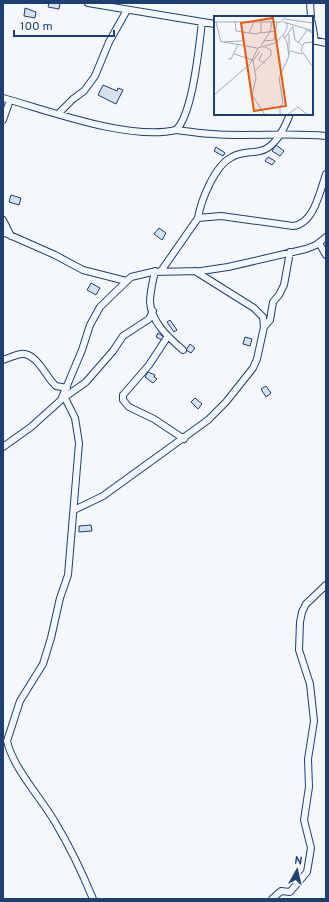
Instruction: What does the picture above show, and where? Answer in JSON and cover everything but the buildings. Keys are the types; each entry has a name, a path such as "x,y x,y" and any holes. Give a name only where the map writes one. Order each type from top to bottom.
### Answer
{"street":[{"path":"88,3 214,24"},
{"path":"310,3 311,16"},
{"path":"59,113 73,99 84,91 95,76 109,42 127,10"},
{"path":"176,130 183,122 186,115 199,51 202,22"},
{"path":"314,40 326,43"},
{"path":"3,98 136,132 163,132 176,130 212,134 250,135 280,133 326,136"},
{"path":"3,120 10,100"},
{"path":"183,350 161,328 153,312 150,301 158,271 198,218 204,195 226,161 237,155 261,151 267,148 280,133 289,115"},
{"path":"198,218 221,216 298,225 306,221 310,215 326,174"},
{"path":"3,220 11,236"},
{"path":"3,232 50,252 83,270 126,281"},
{"path":"93,899 78,864 8,748 6,741 16,708 24,691 43,664 50,642 60,598 68,575 79,442 75,418 64,396 94,316 106,300 126,281 137,275 158,271 195,272 228,268 306,249 319,243 326,237"},
{"path":"319,243 326,255"},
{"path":"264,326 270,320 273,302 279,295 284,285 290,252"},
{"path":"74,510 103,496 184,439 217,411 253,368 257,359 264,326 263,317 254,308 195,272"},
{"path":"3,447 31,427 64,396 86,382 123,336 132,328 146,321 153,312"},
{"path":"168,336 149,365 124,395 123,400 129,407 154,419 184,439"},
{"path":"3,360 23,353 28,354 34,358 56,386 67,388"},
{"path":"272,899 281,891 290,892 307,872 310,866 311,848 304,820 309,787 308,760 314,722 310,684 299,650 299,634 302,612 306,604 326,585"}]}
